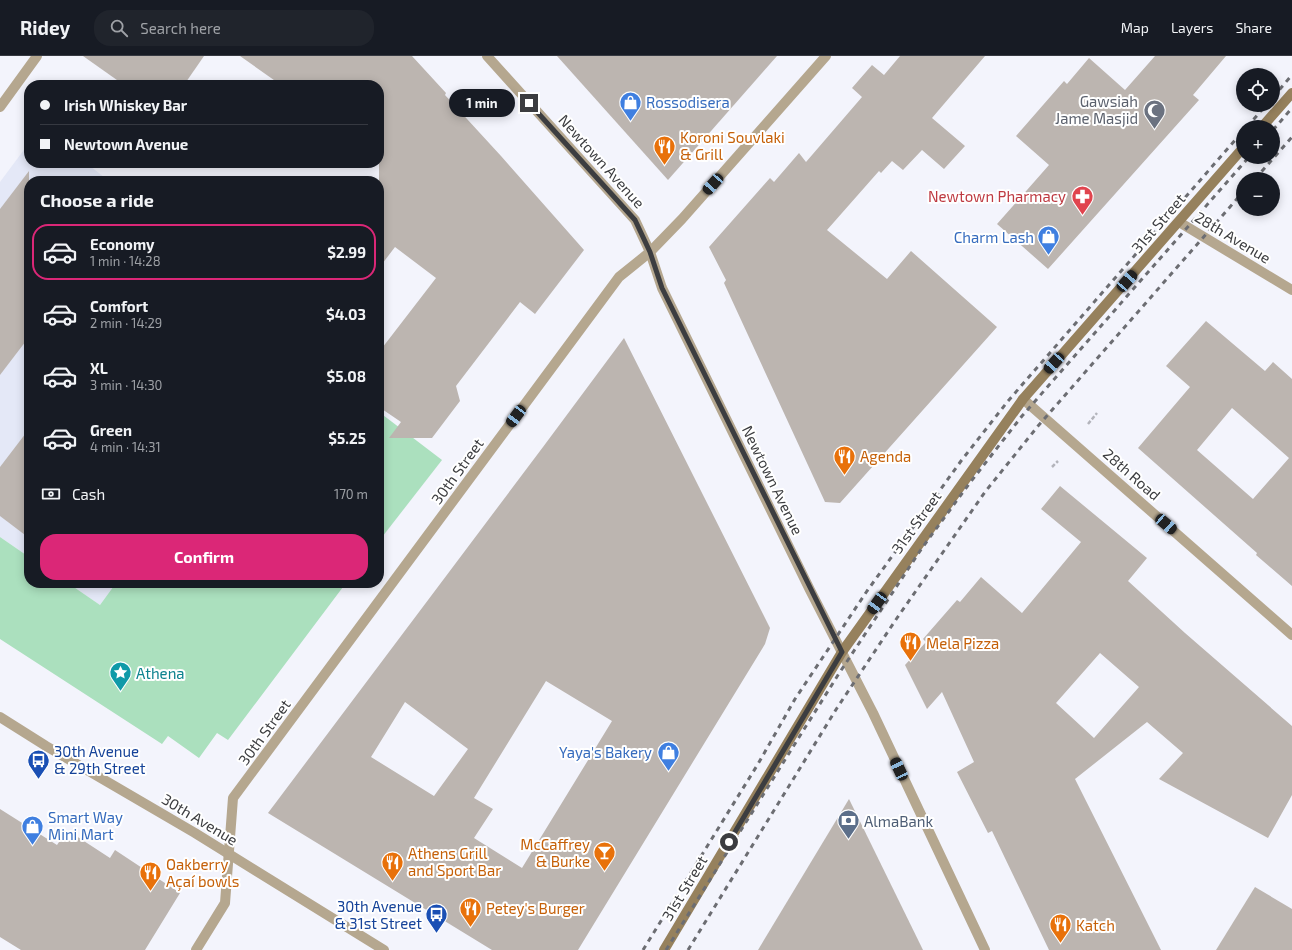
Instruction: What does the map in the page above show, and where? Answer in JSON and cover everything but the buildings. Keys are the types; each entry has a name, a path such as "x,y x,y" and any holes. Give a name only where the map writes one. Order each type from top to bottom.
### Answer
{"main road":[{"path":"1268,120 1292,93"},
{"name":"31st Street","path":"664,950 842,652 1023,399 1236,156"}],"street":[{"path":"0,107 37,56"},
{"name":"Newtown Avenue","path":"487,56 635,220 650,252 662,288 873,713 985,950"},
{"name":"30th Street","path":"196,950 225,902 233,798 619,276 650,252 682,219 826,56"},
{"name":"28th Avenue","path":"1179,222 1292,290"},
{"name":"28th Road","path":"1023,399 1292,635"},
{"name":"30th Avenue","path":"0,717 46,746 188,829 384,950"}],"path":[{"path":"1088,424 1097,413"},
{"path":"1052,467 1059,460"}],"shaded area":[{"path":"24,150 24,168 92,168 103,176 24,176 24,554 0,537 0,182"},
{"path":"75,588 112,588 100,605"}],"green space":[{"path":"384,416 442,460 384,535"},
{"path":"0,537 24,554 24,588 75,588 100,605 112,588 342,588 228,740 217,733 199,758 168,736 162,744 0,639"}],"railway":[{"path":"1280,89 1292,75"},
{"path":"1280,122 1292,108"},
{"path":"1253,120 1260,112"},
{"path":"1261,172 1292,137"},
{"path":"643,950 758,764 795,699 867,591 961,461 1008,401 1236,139"},
{"path":"666,950 838,675 922,548 1022,416 1243,164"},
{"path":"688,950 837,708 897,618 985,492 1038,426 1236,200"}],"place":[{"name":"Rossodisera","path":"631,122"},
{"name":"Gawsiah Jame Masjid","path":"1154,130"},
{"name":"Koroni Souvlaki & Grill","path":"665,166"},
{"name":"Newtown Pharmacy","path":"1082,216"},
{"name":"Charm Lash","path":"1049,256"},
{"name":"Agenda","path":"845,476"},
{"name":"Mela Pizza","path":"911,662"},
{"name":"Athena","path":"120,692"},
{"name":"Yaya's Bakery","path":"668,772"},
{"name":"30th Avenue & 29th Street","path":"39,780"},
{"name":"AlmaBank","path":"849,840"},
{"name":"Smart Way Mini Mart","path":"32,846"},
{"name":"McCaffrey & Burke","path":"605,872"},
{"name":"Athens Grill and Sport Bar","path":"393,882"},
{"name":"Oakberry Açaí bowls","path":"151,892"},
{"name":"Petey's Burger","path":"470,928"},
{"name":"30th Avenue & 31st Street","path":"437,934"},
{"name":"Katch","path":"1061,944"}],"route":[{"path":"529,103 635,220 650,252 662,288 810,590 842,652 729,842"}]}
